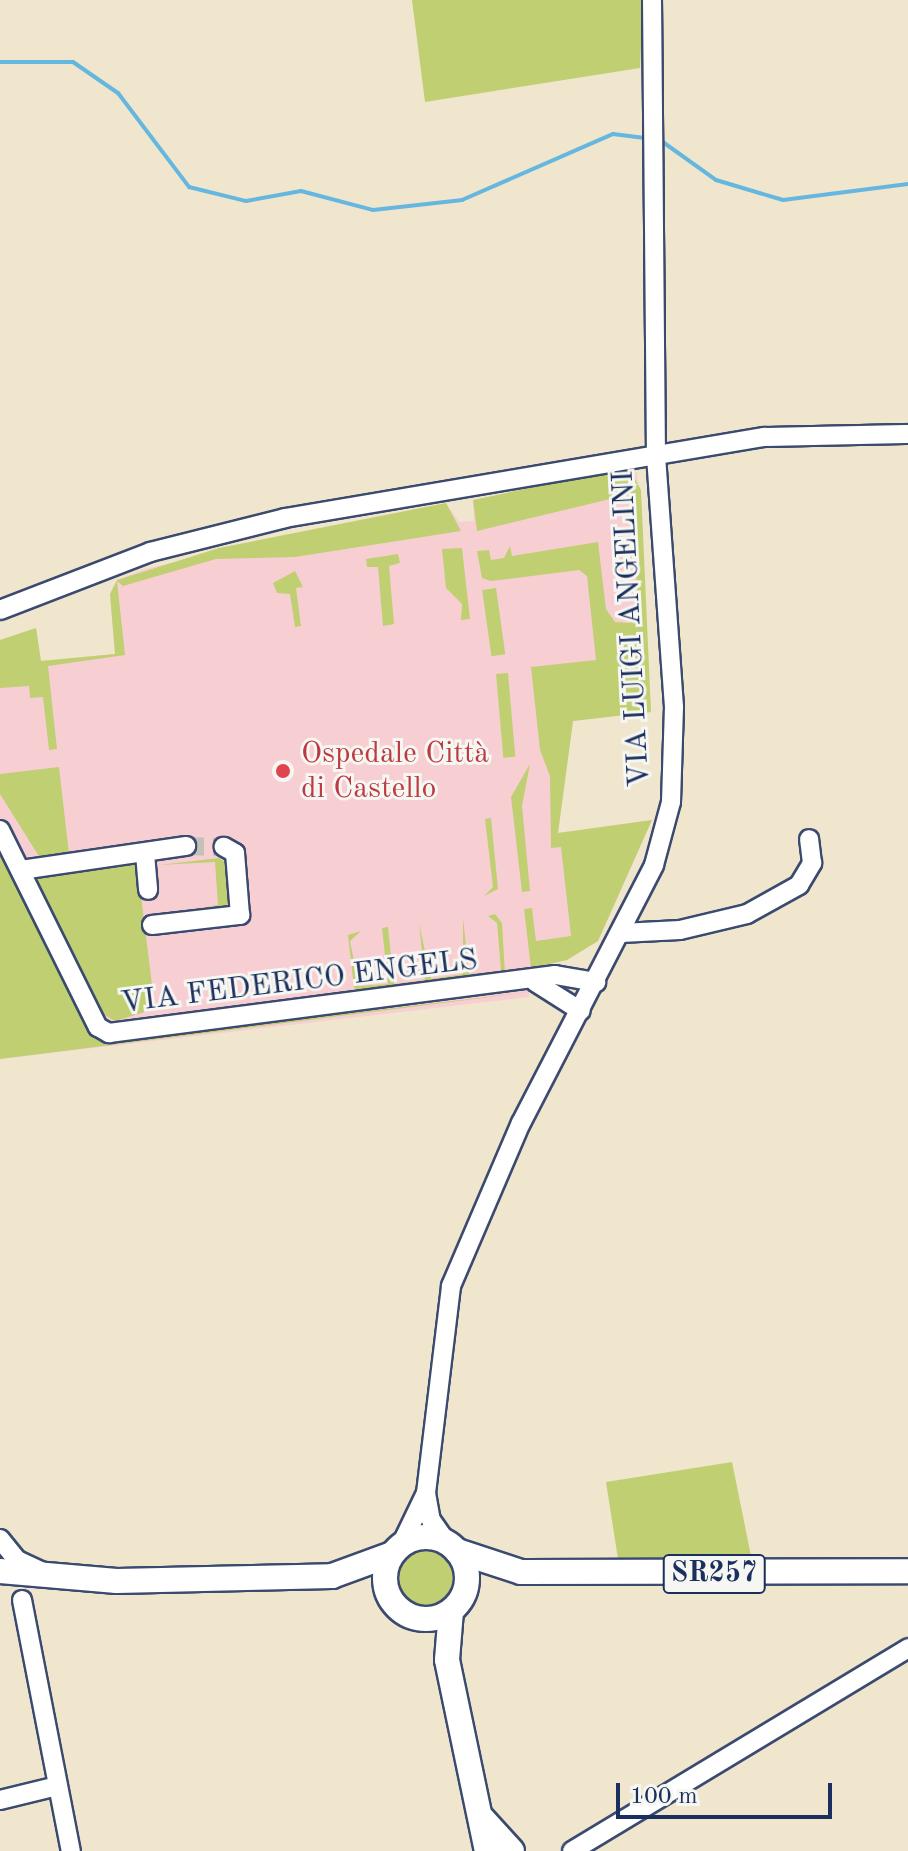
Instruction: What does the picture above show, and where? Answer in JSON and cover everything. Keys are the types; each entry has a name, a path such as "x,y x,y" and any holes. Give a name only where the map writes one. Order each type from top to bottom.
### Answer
{"main road":[{"name":"SR257","path":"0,1571 82,1580 332,1576 424,1537 521,1572"},
{"path":"453,1547 467,1575 456,1605 447,1660 483,1819 487,1851"},
{"path":"392,1602 385,1578 397,1550"},
{"name":"SR257","path":"332,1576 392,1602 415,1618 456,1605 490,1579 521,1572 908,1571"},
{"path":"415,1618 447,1660"},
{"path":"483,1819 512,1851"}],"street":[{"name":"VIA LUIGI ANGELINI","path":"453,1547 431,1520 426,1493 451,1286 521,1123 654,865 671,802 674,707 656,457 652,0"},
{"path":"0,610 210,535 764,437 908,434"},
{"name":"VIA FEDERICO ENGELS","path":"0,830 98,1027 109,1033 535,982 570,973 596,982"},
{"path":"621,933 680,930 747,914 799,885 812,863 809,839"},
{"path":"21,870 186,846"},
{"path":"152,925 240,915 235,853 224,847"},
{"path":"145,854 148,890"},
{"path":"535,982 581,1011"},
{"name":"VIA LUIGI ANGELINI","path":"397,1550 426,1493"},
{"path":"0,1539 25,1565 82,1580"},
{"path":"22,1600 71,1851"},
{"path":"572,1851 908,1648"},
{"path":"0,1800 57,1786"}],"shaded area":[{"name":"Ospedale Città di Castello","path":"637,472 651,712 573,721 558,833 652,820 598,941 567,960 528,969 529,997 0,1059 0,640 36,628 41,661 115,654 110,594 117,580 144,569 446,503 459,522 474,521 473,500"}],"green space":[{"path":"412,0 643,0 640,68 425,102"},
{"path":"629,467 641,490 651,712 573,721 558,833 652,820 598,941 567,960 531,968 524,909 532,908 536,941 571,936 561,847 551,848 550,776 540,750 531,667 596,660 587,576 579,570 491,581 482,578 477,551 489,550 491,560 504,558 510,546 512,556 598,542 606,609 615,622 629,623 639,618 631,494 477,531 473,500"},
{"path":"446,503 461,531 295,557 216,559 123,586 117,581 125,655 48,666 57,749 49,750 43,697 30,698 29,686 0,688 0,640 36,628 41,661 115,654 110,594 117,580 219,548"},
{"path":"462,548 470,619 461,620 462,604 446,588 442,549"},
{"path":"398,554 400,563 389,566 394,624 383,626 378,567 367,567 366,559"},
{"path":"295,571 303,587 296,588 301,626 295,627 290,594 277,593 273,583"},
{"path":"496,588 505,654 491,656 482,590"},
{"path":"508,673 515,757 503,758 496,674"},
{"path":"530,764 522,806 530,891 522,892 511,797"},
{"path":"59,767 69,854 40,858 0,794 0,774"},
{"path":"491,818 498,889 484,896 493,887 485,819"},
{"path":"0,844 92,1030 121,1040 530,992 0,1059"},
{"path":"219,858 226,863 231,902 221,909 164,915 218,905 215,862 159,865"},
{"path":"137,864 155,1009 115,1021 103,1014 34,875"},
{"path":"495,914 502,923 505,974 366,992 354,988 348,935 361,931 350,941 359,986 388,984 382,928 388,927 394,984 425,980 419,923 431,979 463,974 463,918 469,974 501,971 497,923 488,916"},
{"path":"732,1462 752,1561 618,1559 606,1482"},
{"path":"425,1551 445,1559 453,1579 445,1599 425,1607 405,1599 397,1579 405,1559"}],"waterway":[{"path":"0,62 73,62 118,93 189,187 246,201 301,191 373,210 462,200 613,134 647,138"},
{"path":"660,140 716,180 783,200 908,184"}],"tunnel":[{"path":"186,846 224,847"}],"place":[{"name":"Ospedale Città di Castello","path":"283,771"}]}
